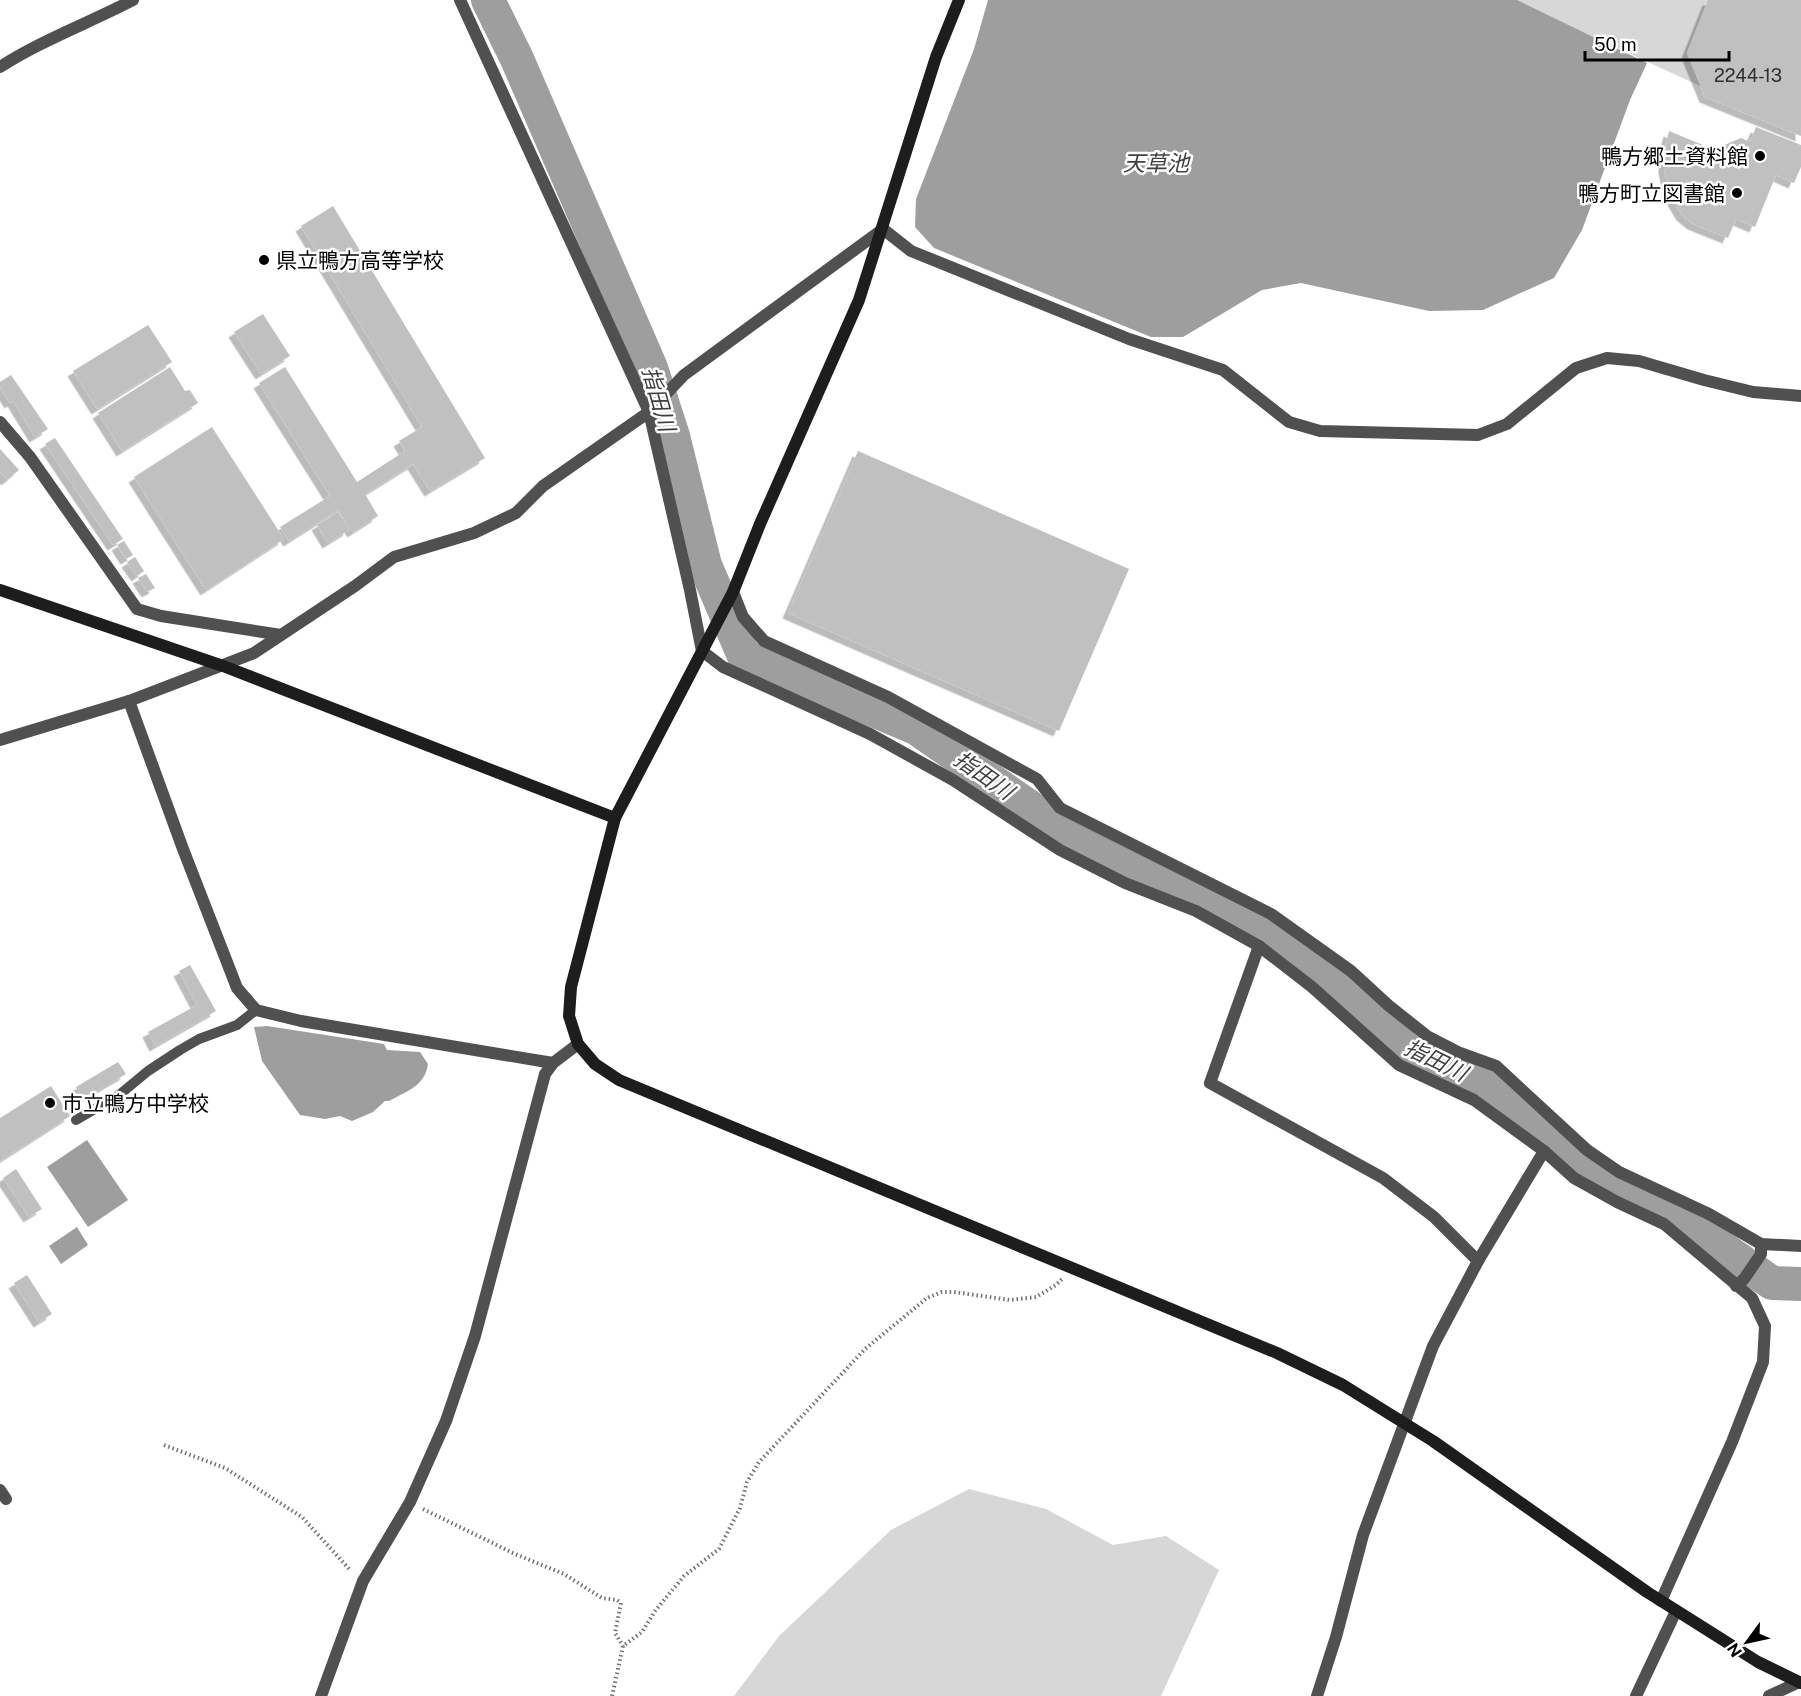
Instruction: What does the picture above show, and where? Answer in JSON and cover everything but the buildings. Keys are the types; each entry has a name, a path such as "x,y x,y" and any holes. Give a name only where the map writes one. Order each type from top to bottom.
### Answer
{"street":[{"path":"0,67 24,52 96,20 133,0"},
{"path":"460,0 649,412 702,651 723,667 870,734 953,780 1060,850 1125,883 1196,911 1259,946 1312,987 1399,1065 1474,1101 1544,1151 1574,1178 1617,1202 1664,1224 1740,1282 1752,1298 1765,1326 1763,1362 1732,1442 1661,1601"},
{"path":"959,0 936,57 859,300 760,524 734,592 615,818 571,987 569,1016 578,1044 595,1064 618,1080 1073,1267 1277,1353 1343,1385 1433,1441 1676,1611 1758,1662 1800,1682"},
{"path":"0,740 129,700 254,653 355,586 394,557 474,533 516,513 543,486 649,412 684,375 883,230"},
{"path":"883,230 911,251 1129,339 1223,370 1289,422 1320,431 1478,435 1507,424 1576,368 1607,358 1639,361 1753,392 1801,396"},
{"path":"0,422 30,457 137,609 161,616 281,635"},
{"path":"0,590 223,666 615,818"},
{"path":"734,592 743,617 764,641 888,697 1037,779 1060,808 1271,914 1351,971 1427,1036 1460,1053 1496,1066 1587,1150 1619,1172 1709,1214 1761,1249 1801,1246"},
{"path":"129,700 237,988 256,1010 301,1021 553,1063"},
{"path":"1259,946 1210,1083 1383,1178 1434,1217 1478,1261"},
{"path":"321,1696 366,1577 410,1502 446,1421 475,1336 545,1074 553,1063 578,1044"},
{"path":"1317,1696 1336,1637 1363,1535 1433,1346 1478,1261 1544,1151"},
{"path":"1740,1282 1761,1249"},
{"path":"1636,1696 1676,1611"},
{"path":"1769,1696 1800,1682"}],"lane":[{"path":"76,1120 119,1095 148,1071 199,1038 237,1026 256,1010"}],"path":[{"path":"612,1696 623,1646 642,1632 655,1611 684,1576 719,1550 740,1508 747,1482 759,1462 865,1349 927,1298 942,1292 1010,1300 1036,1297 1056,1285 1073,1267"},
{"path":"164,1444 225,1468 274,1497 302,1517 352,1572 366,1577"},
{"path":"410,1502 515,1554 564,1574 602,1598 617,1600 621,1603 615,1633 623,1646"}],"shaded area":[{"path":"1512,0 1801,0 1801,132"},
{"path":"969,1489 1046,1509 1113,1545 1166,1536 1219,1570 1161,1696 734,1696 779,1636 891,1530"}],"water":[{"name":"天草池","path":"988,0 1517,0 1647,63 1630,100 1582,230 1554,278 1483,310 1429,311 1301,283 1262,290 1183,337 1151,337 934,248 915,227 916,199 974,49"},
{"path":"267,1026 384,1044 387,1050 420,1052 428,1064 423,1078 414,1087 385,1101 373,1112 352,1121 340,1116 325,1119 300,1115 262,1061 254,1027"},
{"path":"87,1140 128,1200 88,1227 47,1167"},
{"path":"77,1227 88,1245 61,1264 49,1246"}],"waterway":[{"name":"指田川","path":"488,0 517,59 651,368 673,436 705,565 744,656 916,728 1063,830 1197,891 1285,938 1408,1051 1485,1083 1584,1171 1677,1216 1772,1283 1801,1284"}],"place":[{"name":"鴨方郷土資料館","path":"1760,156"},
{"name":"鴨方町立図書館","path":"1737,193"},
{"name":"県立鴨方高等学校","path":"264,260"},
{"name":"市立鴨方中学校","path":"50,1103"}]}
